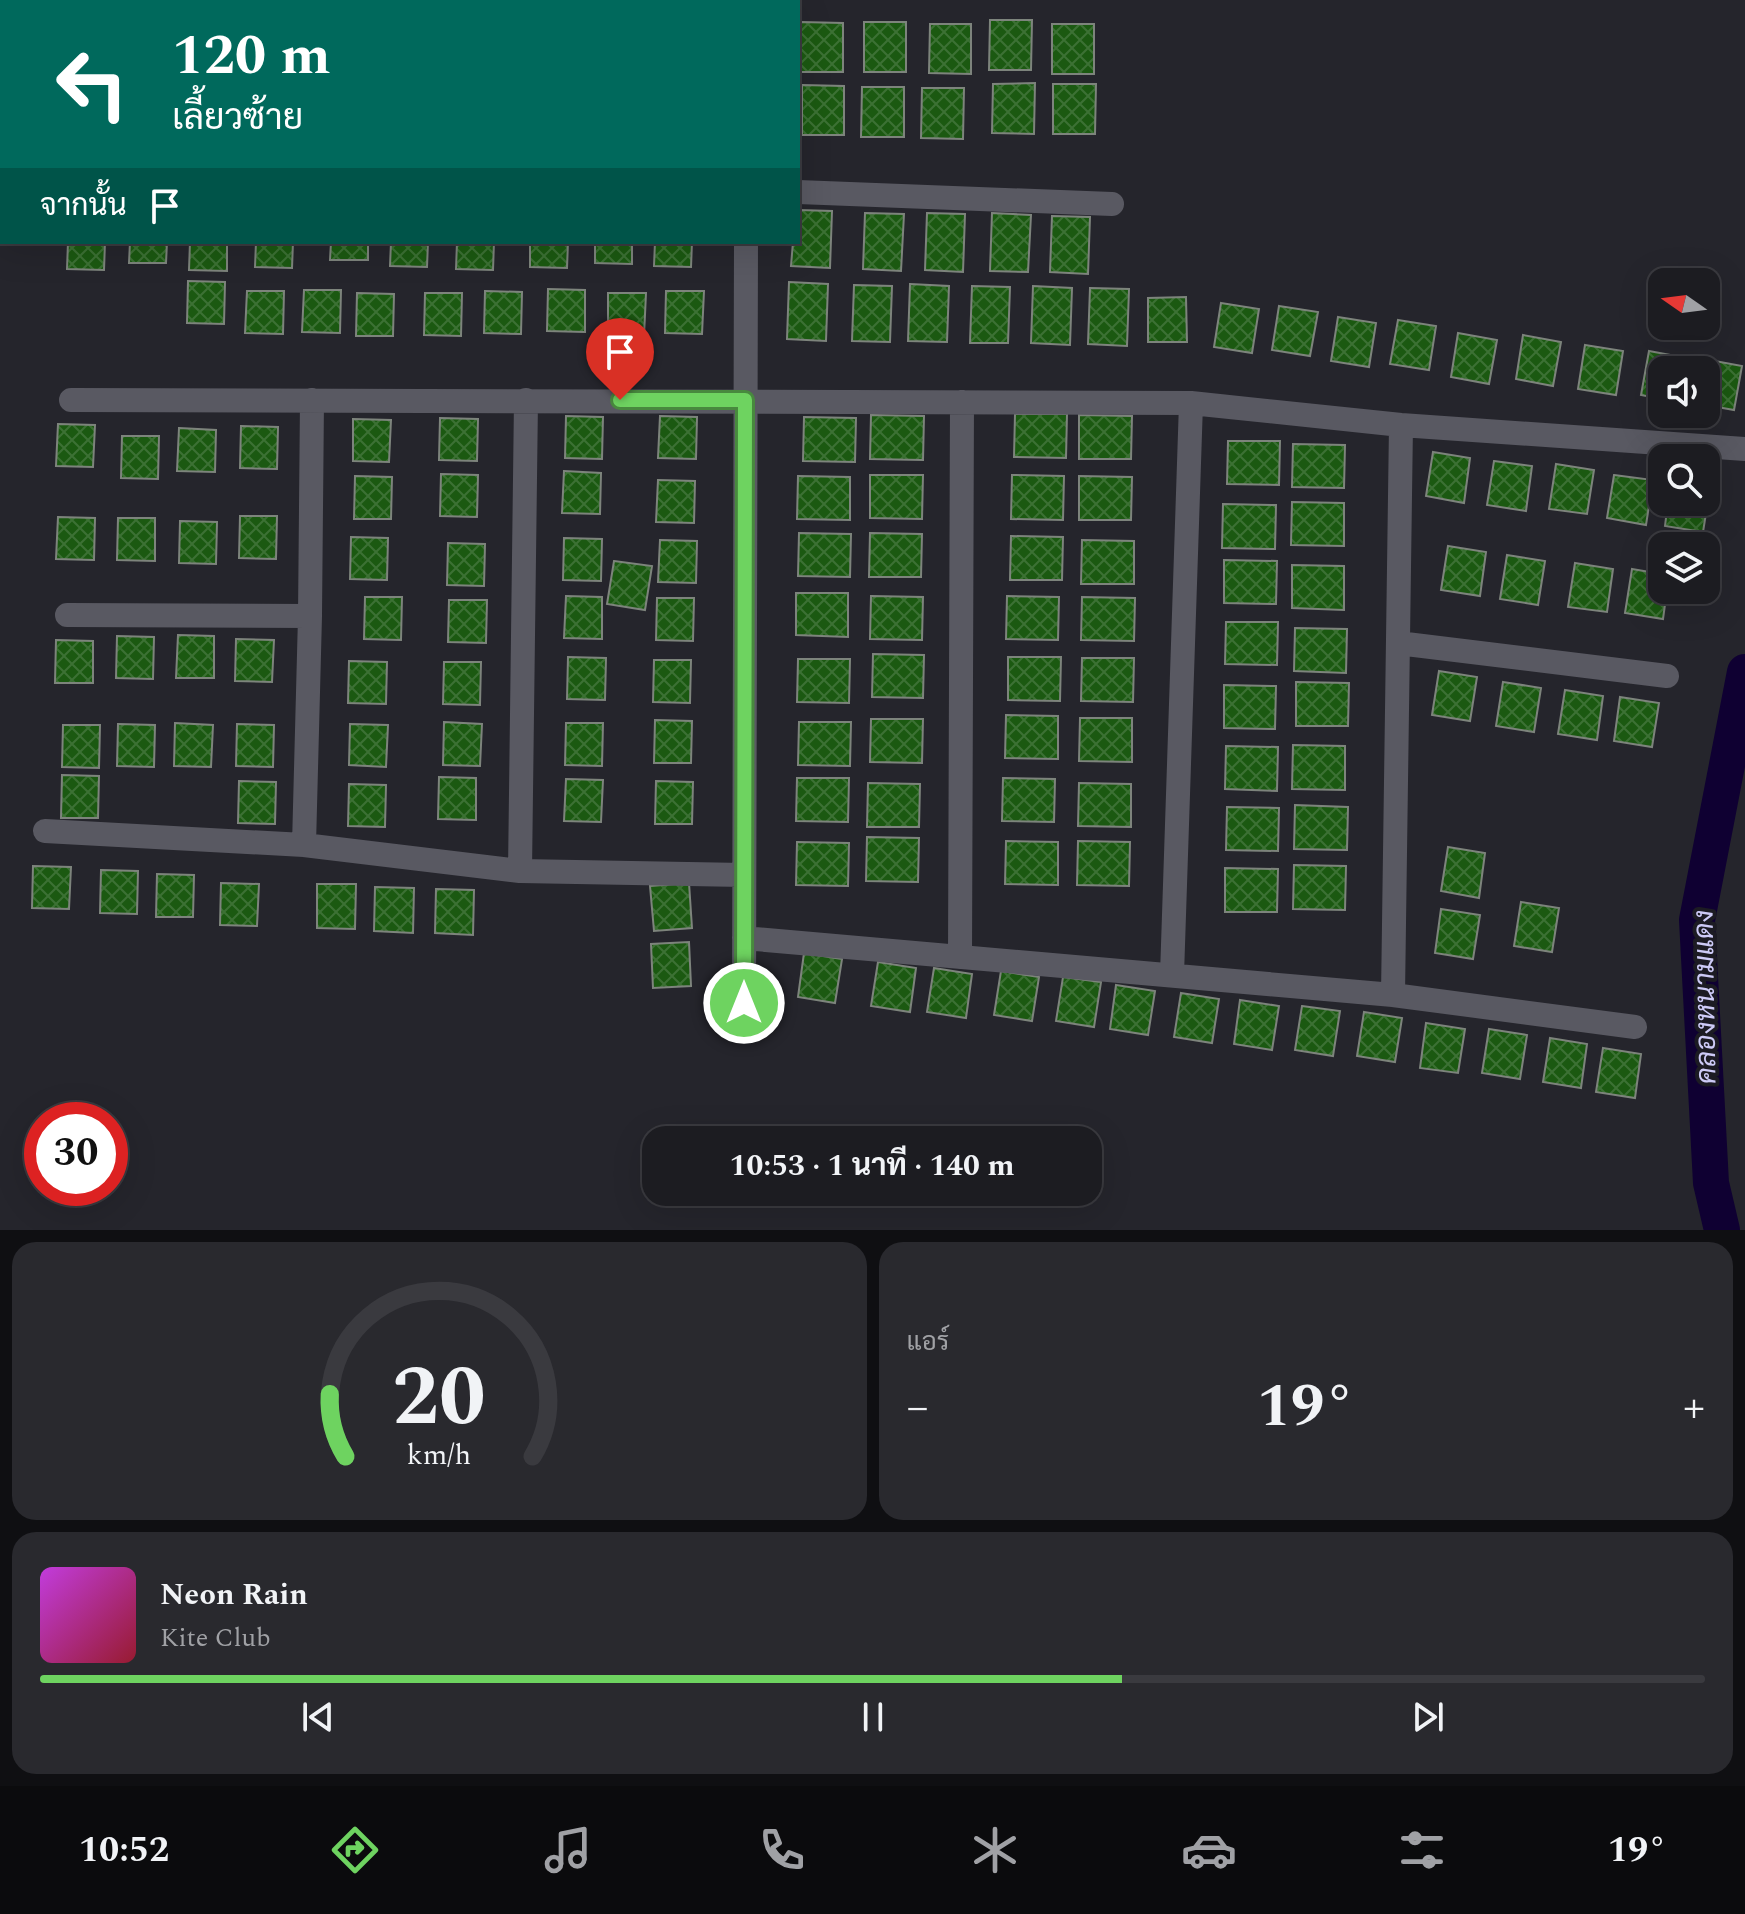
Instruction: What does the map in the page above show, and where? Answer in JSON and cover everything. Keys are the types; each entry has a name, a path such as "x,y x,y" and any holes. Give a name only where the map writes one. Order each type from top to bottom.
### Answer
{"street":[{"path":"800,192 1112,204"},
{"path":"744,1003 746,244"},
{"path":"71,400 1191,403 1401,425 1745,449"},
{"path":"304,845 312,400"},
{"path":"520,871 526,400"},
{"path":"960,957 962,402"},
{"path":"1172,975 1191,403"},
{"path":"1393,995 1401,425"},
{"path":"67,615 310,616"},
{"path":"1398,643 1667,676"},
{"path":"45,831 304,845 520,871 744,875"},
{"path":"744,938 1393,995 1635,1027"}],"building":[{"path":"990,20 1032,20 1031,70 989,70"},
{"path":"801,22 843,23 843,72 801,72"},
{"path":"864,22 906,22 906,72 864,72"},
{"path":"930,24 971,24 971,74 929,73"},
{"path":"1052,24 1094,24 1094,74 1052,74"},
{"path":"1035,83 1034,134 992,133 993,84"},
{"path":"1053,84 1096,84 1095,134 1053,134"},
{"path":"802,85 844,86 844,135 802,135"},
{"path":"862,87 904,87 904,137 861,137"},
{"path":"922,88 964,88 963,139 921,138"},
{"path":"800,210 832,211 830,268 791,266 793,244 800,244"},
{"path":"865,213 904,214 901,271 863,269"},
{"path":"927,213 965,214 963,272 925,270"},
{"path":"992,213 1031,215 1028,272 990,271"},
{"path":"1052,216 1090,217 1088,274 1050,272"},
{"path":"68,244 105,244 104,270 67,269"},
{"path":"130,244 167,244 166,263 129,263"},
{"path":"190,244 227,244 227,271 189,270"},
{"path":"256,244 293,244 292,268 255,267"},
{"path":"331,244 368,244 368,260 330,260"},
{"path":"391,244 428,244 427,267 390,266"},
{"path":"457,244 494,244 493,270 456,269"},
{"path":"530,244 568,244 567,268 530,267"},
{"path":"595,244 632,244 632,264 595,263"},
{"path":"655,244 692,244 691,267 654,266"},
{"path":"188,281 225,282 224,324 187,323"},
{"path":"789,282 828,284 826,341 787,339"},
{"path":"910,284 949,286 947,342 908,341"},
{"path":"854,285 892,286 890,342 852,341"},
{"path":"972,286 1010,287 1008,343 970,343"},
{"path":"1033,286 1072,288 1070,345 1031,343"},
{"path":"1090,288 1129,289 1127,346 1088,344"},
{"path":"548,289 585,290 585,332 547,331"},
{"path":"304,290 341,290 340,333 302,332"},
{"path":"247,291 284,291 283,334 245,333"},
{"path":"485,291 522,292 521,334 484,333"},
{"path":"666,291 704,291 702,334 665,333"},
{"path":"357,293 394,294 393,336 356,336"},
{"path":"425,293 462,293 461,336 424,335"},
{"path":"608,293 646,293 644,336 608,335"},
{"path":"1186,297 1187,342 1148,342 1148,298"},
{"path":"1221,303 1259,309 1252,353 1214,347"},
{"path":"1279,306 1318,312 1310,356 1272,350"},
{"path":"1338,317 1376,323 1369,367 1331,361"},
{"path":"1398,320 1436,326 1429,370 1390,364"},
{"path":"1458,333 1497,340 1489,384 1451,377"},
{"path":"1523,335 1561,342 1553,386 1516,379"},
{"path":"1585,345 1623,351 1616,395 1578,389"},
{"path":"1649,351 1676,356 1648,356"},
{"path":"1648,356 1648,396 1641,395"},
{"path":"1720,362 1742,366 1734,410 1720,408"},
{"path":"1015,414 1067,414 1066,458 1014,457"},
{"path":"871,415 924,416 923,460 870,459"},
{"path":"1079,415 1132,416 1131,459 1079,459"},
{"path":"566,416 603,417 602,459 565,458"},
{"path":"660,416 697,417 696,459 658,458"},
{"path":"804,417 856,418 855,462 803,461"},
{"path":"440,418 478,419 477,461 439,460"},
{"path":"353,419 391,420 389,462 353,461"},
{"path":"58,424 95,425 93,467 56,466"},
{"path":"241,426 278,427 277,469 240,468"},
{"path":"179,428 216,430 215,472 177,471"},
{"path":"122,436 159,436 158,479 121,478"},
{"path":"1228,441 1280,441 1279,485 1227,484"},
{"path":"1293,444 1345,445 1344,488 1292,487"},
{"path":"1433,452 1470,458 1464,503 1426,496"},
{"path":"1494,461 1532,466 1526,511 1487,505"},
{"path":"1556,464 1594,470 1587,514 1549,509"},
{"path":"564,471 601,473 600,514 562,513"},
{"path":"441,474 478,475 477,517 440,516"},
{"path":"870,475 923,475 922,519 870,518"},
{"path":"1012,475 1064,476 1063,520 1011,519"},
{"path":"1614,475 1648,479 1646,525 1607,518"},
{"path":"355,476 392,477 391,519 354,519"},
{"path":"798,476 850,477 850,520 797,519"},
{"path":"1079,476 1132,477 1131,520 1079,520"},
{"path":"658,480 695,481 694,523 656,522"},
{"path":"1292,502 1344,503 1344,546 1291,545"},
{"path":"1223,504 1276,505 1275,549 1222,548"},
{"path":"240,516 277,516 276,559 239,558"},
{"path":"1666,516 1706,516 1703,532 1665,526"},
{"path":"58,517 95,518 94,560 56,559"},
{"path":"118,518 155,518 155,561 117,560"},
{"path":"180,521 217,522 216,564 179,563"},
{"path":"799,533 851,534 850,577 798,576"},
{"path":"870,533 922,534 921,577 869,577"},
{"path":"1011,536 1063,537 1062,580 1010,580"},
{"path":"351,537 388,538 387,580 350,579"},
{"path":"564,538 602,539 601,581 563,580"},
{"path":"660,540 697,541 696,583 658,582"},
{"path":"1082,540 1134,541 1134,584 1081,584"},
{"path":"448,543 485,544 484,586 447,585"},
{"path":"1448,546 1486,552 1480,596 1441,590"},
{"path":"1507,555 1545,561 1538,605 1500,599"},
{"path":"1224,560 1277,561 1276,604 1224,603"},
{"path":"614,561 652,566 645,610 607,604"},
{"path":"1575,563 1613,569 1607,612 1568,607"},
{"path":"1292,565 1344,566 1344,610 1292,608"},
{"path":"1632,569 1648,572 1648,604 1665,604 1663,619 1625,613"},
{"path":"796,593 848,593 848,637 796,635"},
{"path":"566,596 602,597 602,639 564,638"},
{"path":"871,596 923,597 922,640 870,639"},
{"path":"1007,596 1059,597 1058,640 1006,639"},
{"path":"365,597 402,597 401,640 364,639"},
{"path":"1082,597 1135,598 1134,641 1081,640"},
{"path":"657,598 694,598 693,641 656,640"},
{"path":"449,600 487,600 486,643 448,642"},
{"path":"1226,622 1278,622 1277,665 1225,664"},
{"path":"1295,628 1347,629 1346,673 1294,671"},
{"path":"178,635 214,636 214,678 176,678"},
{"path":"117,636 154,637 153,679 116,678"},
{"path":"236,639 274,640 272,682 235,681"},
{"path":"56,640 93,641 93,683 55,683"},
{"path":"873,654 924,655 923,698 872,697"},
{"path":"568,657 606,658 605,700 567,699"},
{"path":"1008,657 1061,657 1060,701 1008,700"},
{"path":"1082,658 1134,658 1133,702 1081,701"},
{"path":"798,659 850,659 849,703 797,702"},
{"path":"654,660 691,660 690,703 653,702"},
{"path":"349,661 387,662 386,704 348,703"},
{"path":"444,662 481,662 480,705 443,704"},
{"path":"1439,671 1477,677 1470,721 1432,715"},
{"path":"1296,682 1349,683 1348,726 1296,726"},
{"path":"1503,682 1541,688 1534,732 1496,726"},
{"path":"1224,685 1276,686 1275,729 1224,728"},
{"path":"1565,690 1603,696 1597,740 1558,734"},
{"path":"1620,697 1659,703 1652,747 1614,741"},
{"path":"1006,715 1058,716 1058,759 1005,758"},
{"path":"1080,718 1132,718 1132,762 1079,761"},
{"path":"871,719 923,719 922,763 870,762"},
{"path":"655,720 692,721 691,763 654,763"},
{"path":"444,722 482,724 480,766 443,765"},
{"path":"799,722 851,722 850,766 798,765"},
{"path":"175,723 213,725 211,767 174,766"},
{"path":"566,723 603,723 602,766 565,765"},
{"path":"118,724 155,725 154,767 117,766"},
{"path":"237,724 274,725 273,767 236,766"},
{"path":"350,724 388,725 386,767 349,765"},
{"path":"63,725 100,725 99,768 62,767"},
{"path":"1293,745 1345,746 1345,790 1292,789"},
{"path":"1226,746 1278,747 1277,791 1225,789"},
{"path":"62,775 99,776 98,818 61,818"},
{"path":"439,777 476,778 476,820 438,819"},
{"path":"797,778 849,778 848,822 796,821"},
{"path":"1003,778 1055,779 1054,822 1002,821"},
{"path":"566,779 603,780 601,822 564,821"},
{"path":"239,781 276,782 275,824 238,823"},
{"path":"656,781 693,782 692,824 655,824"},
{"path":"868,783 920,784 919,827 867,827"},
{"path":"1079,783 1131,784 1131,827 1078,826"},
{"path":"349,784 386,785 385,827 348,826"},
{"path":"1295,805 1348,807 1347,850 1294,849"},
{"path":"1227,807 1279,808 1278,851 1226,850"},
{"path":"867,837 919,838 918,882 866,881"},
{"path":"1006,841 1058,842 1058,885 1005,884"},
{"path":"1078,841 1130,842 1129,886 1077,885"},
{"path":"797,842 849,843 848,886 796,885"},
{"path":"1448,847 1485,853 1479,898 1441,891"},
{"path":"1294,865 1346,866 1345,910 1293,909"},
{"path":"33,866 71,867 69,909 32,908"},
{"path":"1225,868 1278,869 1277,912 1225,912"},
{"path":"101,870 138,871 137,914 100,913"},
{"path":"157,874 194,875 193,917 156,917"},
{"path":"221,883 259,884 257,926 220,925"},
{"path":"689,883 692,928 654,931 650,886"},
{"path":"317,884 356,884 355,929 317,928"},
{"path":"375,887 414,888 413,933 374,931"},
{"path":"436,889 474,890 473,935 435,933"},
{"path":"1521,902 1559,908 1552,952 1514,946"},
{"path":"1441,909 1480,915 1473,959 1435,953"},
{"path":"689,942 691,986 653,988 651,944"},
{"path":"804,953 842,959 835,1003 798,997"},
{"path":"878,962 916,968 910,1012 871,1006"},
{"path":"934,968 972,974 966,1018 927,1012"},
{"path":"1001,971 1039,977 1032,1021 994,1015"},
{"path":"1063,977 1101,982 1094,1027 1056,1021"},
{"path":"1116,985 1155,991 1148,1035 1110,1029"},
{"path":"1181,993 1219,999 1212,1043 1174,1037"},
{"path":"1240,1000 1279,1006 1272,1050 1234,1044"},
{"path":"1302,1006 1340,1011 1333,1056 1295,1050"},
{"path":"1364,1012 1402,1018 1395,1062 1357,1056"},
{"path":"1426,1023 1465,1029 1458,1073 1420,1068"},
{"path":"1489,1029 1527,1035 1520,1079 1482,1073"},
{"path":"1550,1038 1587,1044 1581,1088 1543,1082"},
{"path":"1603,1048 1641,1054 1635,1098 1596,1092"}],"waterway":[{"name":"คลองหนามแดง","path":"1722,1230 1711,1183 1697,920 1745,672"}],"route":[{"path":"620,400 745,400 744,1003"}]}
